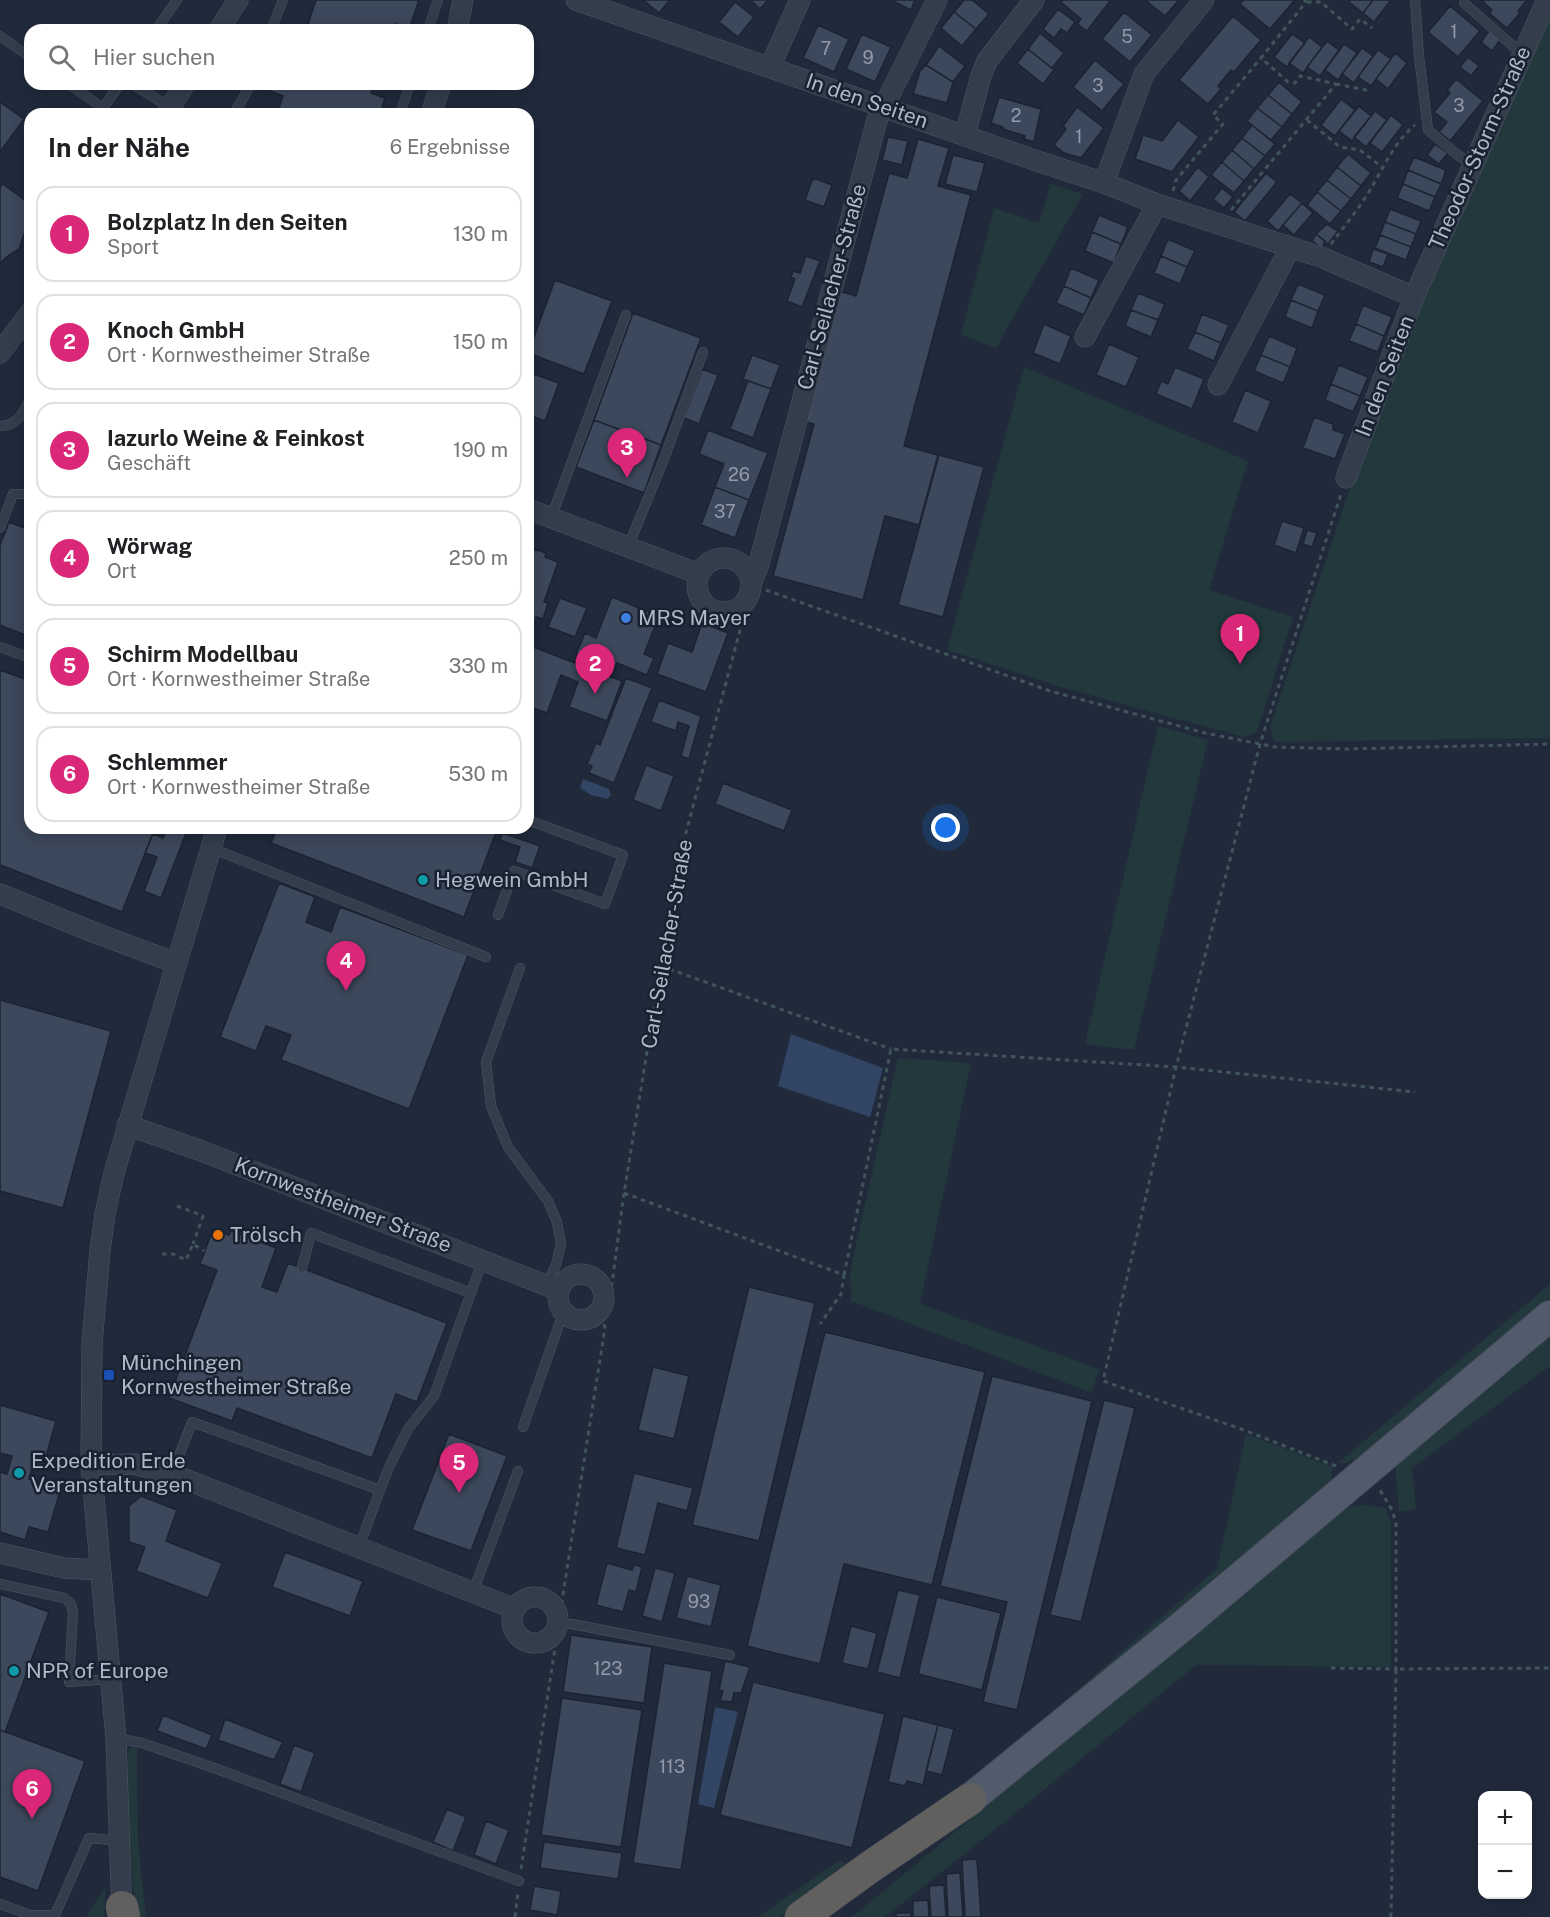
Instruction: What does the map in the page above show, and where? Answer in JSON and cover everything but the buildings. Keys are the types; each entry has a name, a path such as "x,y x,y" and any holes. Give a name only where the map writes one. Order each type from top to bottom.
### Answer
{"highway":[{"path":"801,1917 970,1799"},
{"path":"836,1917 883,1879 970,1799"}],"main road":[{"path":"970,1799 1185,1624 1550,1316"}],"street":[{"path":"223,24 238,0"},
{"path":"458,24 463,0"},
{"name":"In den Seiten","path":"576,0 1218,224 1321,257 1414,297 1346,478"},
{"path":"770,67 800,0"},
{"name":"Carl-Seilacher-Straße","path":"750,591 876,120 938,0"},
{"path":"965,135 987,61 1034,0"},
{"path":"1104,183 1144,74 1204,0"},
{"name":"Theodor-Storm-Straße","path":"1414,297 1547,0"},
{"path":"170,108 181,90"},
{"path":"433,108 439,90"},
{"path":"1085,337 1163,205"},
{"path":"1218,385 1290,248"},
{"path":"1,350 24,321"},
{"path":"534,511 699,574"},
{"path":"716,558 728,558 739,562 747,571 750,591 740,607 729,612 718,612 707,606 699,597 697,586 699,574 706,564 716,558"},
{"path":"123,1914 116,1738 91,1464 92,1344 100,1251 109,1194 127,1125 215,834"},
{"path":"0,894 176,963"},
{"name":"Kornwestheimer Straße","path":"127,1125 199,1150 552,1287"},
{"path":"583,1273 592,1276 600,1283 604,1293 604,1302 600,1311 591,1318 581,1320 570,1318 562,1311 552,1287 572,1275 583,1273"},
{"path":"91,1464 134,1464 172,1474 515,1609"},
{"path":"0,1553 64,1568 100,1570"},
{"path":"539,1597 546,1599 556,1610 558,1624 550,1638 535,1644 520,1638 512,1625 512,1617 515,1609 525,1599 539,1597"}],"lane":[{"path":"160,24 177,0"},
{"path":"274,24 283,0"},
{"path":"430,24 438,0"},
{"path":"1415,0 1428,130 1472,164"},
{"path":"1464,0 1464,3 1522,54"},
{"path":"0,36 24,53"},
{"path":"78,90 103,108 116,90"},
{"path":"140,90 164,108"},
{"path":"237,108 248,90"},
{"path":"402,108 408,90"},
{"path":"551,518 626,315"},
{"path":"628,547 664,459 703,352"},
{"path":"0,426 10,426 20,420 24,412"},
{"path":"0,528 14,494 24,494"},
{"path":"0,647 24,656"},
{"path":"498,915 514,871 604,904 623,855 534,822"},
{"path":"211,848 486,957"},
{"path":"520,968 486,1062 491,1106 508,1147 548,1201 557,1222 561,1244 552,1287"},
{"path":"302,1268 311,1233 471,1293"},
{"path":"359,1547 390,1465 408,1429 434,1396 483,1259"},
{"path":"523,1427 560,1322 566,1314"},
{"path":"172,1474 192,1422 380,1490"},
{"path":"473,1592 518,1471"},
{"path":"0,1584 64,1598 71,1604 73,1612 69,1682 111,1679"},
{"path":"558,1624 572,1624 730,1655"},
{"path":"116,1738 142,1743 217,1769 519,1881"},
{"path":"0,1904 30,1915 55,1915 89,1838 120,1841"}],"path":[{"path":"1163,205 1176,180 1223,124 1213,115 1305,1 1321,2 1352,28 1360,19 1372,28"},
{"path":"1261,58 1288,82 1295,83 1300,76 1371,91"},
{"path":"1218,224 1336,84"},
{"path":"1307,120 1340,147 1360,150 1382,167"},
{"path":"1321,257 1368,194 1382,167 1407,133 1415,125 1426,123"},
{"path":"1346,478 1260,744 1176,1067 1103,1381 1362,1474 1374,1482 1392,1510 1396,1523 1396,1669 1391,1917"},
{"path":"750,591 1050,691 1205,733 1275,747 1347,749 1550,744"},
{"name":"Carl-Seilacher-Straße","path":"604,1293 612,1284 624,1193 683,844 750,591"},
{"path":"661,966 891,1048 1176,1067 1415,1092"},
{"path":"820,1324 841,1294 891,1048"},
{"path":"624,1193 844,1275"},
{"path":"162,1254 172,1254 186,1260 203,1216 177,1206"},
{"path":"193,1244 204,1251"},
{"path":"1331,1668 1550,1668"}],"green space":[{"path":"1550,15 1550,738 1275,742 1270,727 1352,482 1420,306"},
{"path":"1051,184 1083,194 996,348 961,335 994,208 1039,223"},
{"path":"1024,367 1248,461 1209,590 1293,617 1257,732 1244,737 1058,686 947,650"},
{"path":"1158,726 1208,740 1134,1050 1085,1044"},
{"path":"898,1058 971,1063 920,1304 1099,1369 1092,1393 851,1301 850,1271"},
{"path":"1550,1284 1550,1298 1365,1454 1346,1463 1338,1463"},
{"path":"1550,1334 1550,1366 1412,1468 1416,1509 1399,1512 1395,1462"},
{"path":"1246,1434 1333,1467 1330,1483 1067,1704 1068,1698 1217,1569"},
{"path":"1363,1505 1386,1508 1391,1524 1391,1667 1196,1665 885,1917 852,1917 1178,1647 1340,1508"},
{"path":"130,1748 137,1748 138,1845 146,1917 137,1917 130,1856 128,1754"},
{"path":"840,1860 844,1863 844,1868 780,1917 758,1917"},
{"path":"106,1886 104,1917 86,1917"}],"water":[{"path":"583,779 609,789 611,795 607,799 591,795 580,788"},
{"path":"791,1034 883,1068 870,1117 778,1086"},
{"path":"715,1707 738,1712 714,1808 698,1804"}],"place":[{"name":"Iazurlo Weine & Feinkost","path":"627,478"},
{"name":"MRS Mayer","path":"626,618"},
{"name":"Bolzplatz In den Seiten","path":"1240,664"},
{"name":"Knoch GmbH","path":"595,694"},
{"name":"Hegwein GmbH","path":"423,880"},
{"name":"Wörwag","path":"346,991"},
{"name":"Trölsch","path":"218,1235"},
{"name":"Münchingen Kornwestheimer Straße","path":"109,1375"},
{"name":"Expedition Erde Veranstaltungen","path":"19,1473"},
{"name":"Schirm Modellbau","path":"459,1493"},
{"name":"NPR of Europe","path":"14,1671"},
{"name":"Schlemmer","path":"32,1819"}]}
